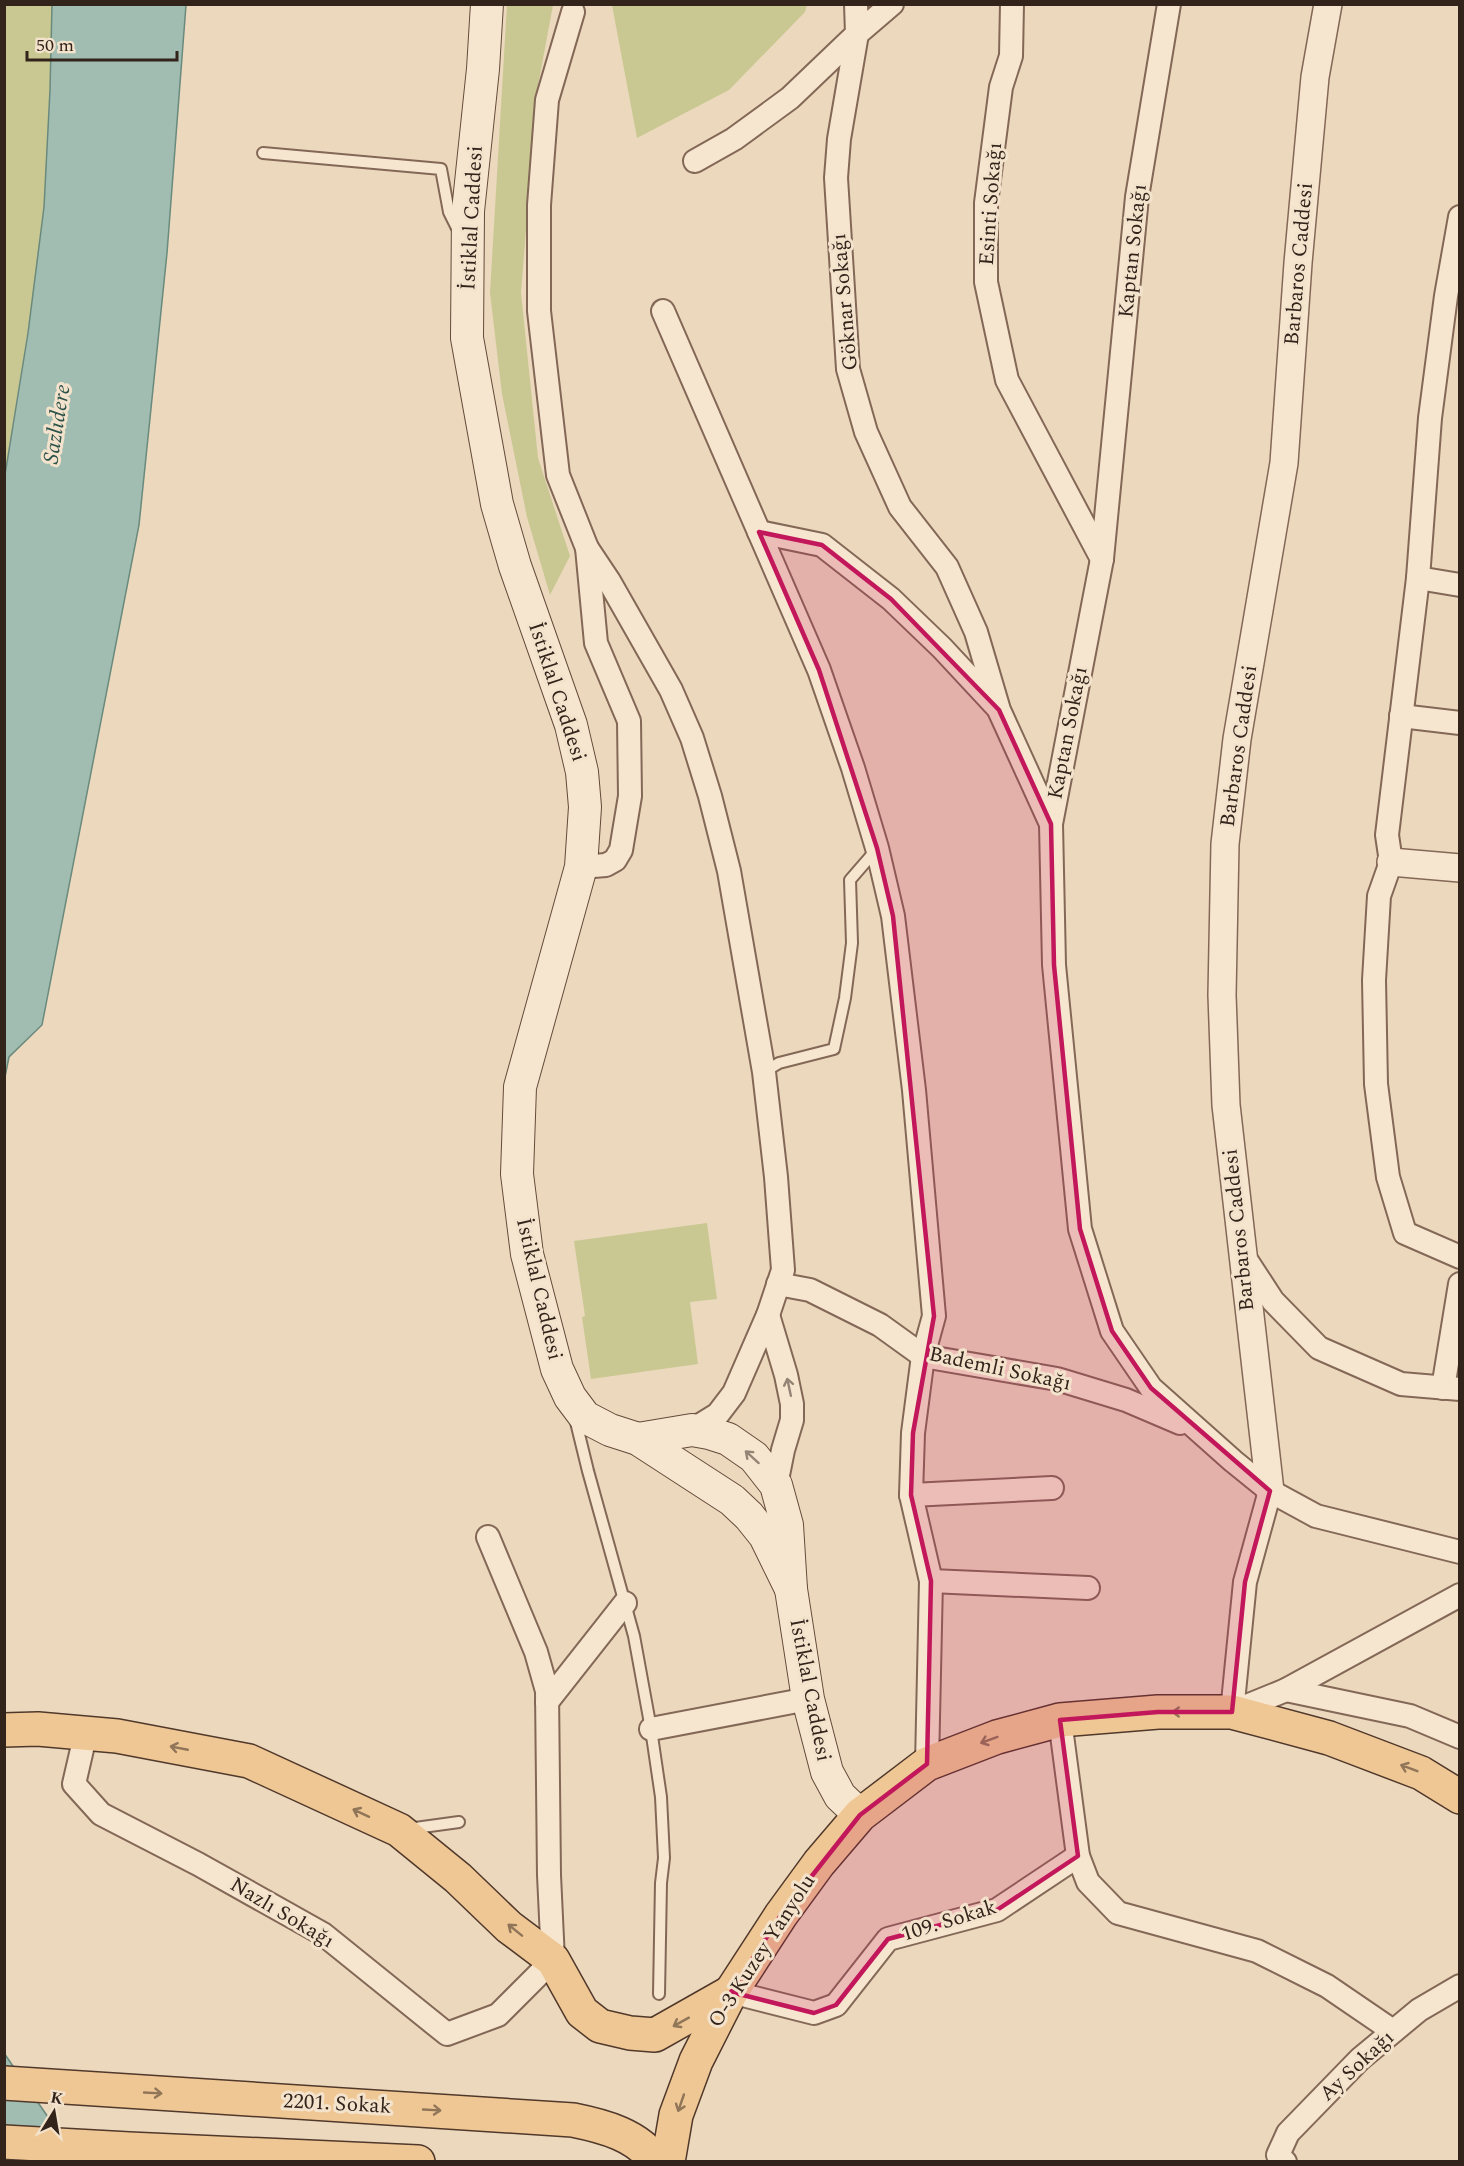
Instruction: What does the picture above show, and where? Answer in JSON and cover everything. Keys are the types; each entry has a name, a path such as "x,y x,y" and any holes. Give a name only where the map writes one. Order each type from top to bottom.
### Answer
{"main road":[{"name":"İstiklal Caddesi","path":"487,4 483,69 468,211 467,338 497,504 515,566 571,725 582,772 585,807 581,867 520,1087 516,1144 517,1174 527,1254 557,1369 570,1397 585,1417 610,1430 638,1439 680,1468 709,1484 740,1508 765,1536 791,1589"},
{"name":"İstiklal Caddesi","path":"638,1439 692,1430 728,1439 754,1457 776,1485 787,1525 791,1589 808,1699 826,1772 840,1796 860,1815"},
{"path":"680,1468 675,1457 677,1446 692,1430"},
{"path":"740,1508 750,1511 762,1508 772,1499 776,1485"},
{"name":"O-3 Kuzey Yanyolu","path":"668,2162 676,2115 696,2061 731,1992 780,1915 819,1863 860,1815 927,1764 997,1737 1060,1720 1158,1712 1232,1712 1329,1738 1421,1773 1460,1797"},
{"path":"4,1730 38,1729 86,1732 249,1761 399,1830 458,1878 509,1927 553,1960 582,2012 600,2026 630,2033 654,2035 731,1992"},
{"name":"2201. Sokak","path":"4,2083 573,2120 597,2125 621,2134 646,2148 656,2162"},
{"path":"4,2142 129,2150 418,2162"}],"street":[{"name":"Göknar Sokağı","path":"856,4 857,34 839,139 836,178 848,369 866,432 900,507 947,567 976,632 999,710 1051,824"},
{"path":"695,161 734,139 790,98 892,4"},
{"name":"Esinti Sokağı","path":"1012,4 1011,56 1001,87 986,202 986,282 1007,380 1102,559"},
{"name":"Kaptan Sokağı","path":"1169,4 1137,196 1102,559 1051,824 1054,965 1080,1229 1112,1331 1150,1388 1196,1429 1270,1491 1316,1516 1460,1552"},
{"name":"Barbaros Caddesi","path":"1270,1491 1226,1105 1222,994 1225,844 1237,739 1284,463 1298,263 1315,77 1328,4"},
{"path":"573,12 548,100 539,205 538,311 558,475 587,548 671,690 692,738 710,796 729,871 764,1072 782,1247 783,1270 768,1315 734,1393 718,1414 692,1430"},
{"path":"1460,217 1453,297 1430,418 1418,578 1387,835 1391,862 1379,896 1374,980 1376,1084 1388,1177 1405,1233 1460,1257"},
{"path":"663,310 819,670 853,768 877,848 893,916 914,1090 934,1316 923,1356 913,1433 911,1494 931,1581 927,1764"},
{"path":"759,532 822,544 891,599 942,648 999,710"},
{"path":"581,867 606,865 615,860 621,850 630,796 629,721 596,643 587,548"},
{"path":"1418,578 1460,585"},
{"path":"1401,716 1460,723"},
{"path":"1391,862 1460,868"},
{"path":"1242,1253 1273,1301 1319,1348 1401,1384 1451,1388 1460,1284"},
{"name":"Bademli Sokağı","path":"778,1284 810,1290 879,1325 923,1356 1057,1379 1126,1400 1196,1429"},
{"path":"768,1315 792,1404 792,1420 776,1485"},
{"path":"911,1494 1052,1488"},
{"path":"1270,1491 1245,1582 1232,1712 1286,1690 1460,1595"},
{"path":"488,1537 536,1652 547,1691 549,1875 553,1960"},
{"path":"931,1581 1088,1588"},
{"path":"547,1702 625,1603"},
{"path":"1286,1690 1410,1716 1460,1737"},
{"path":"651,1729 808,1699"},
{"path":"1060,1720 1078,1856 1088,1882 1118,1912 1257,1951 1328,1986 1393,2031"},
{"name":"Nazlı Sokağı","path":"86,1732 74,1784 101,1814 198,1864 323,1934 447,2034 498,2015 553,1960"},
{"name":"109. Sokak","path":"731,1992 814,2013 836,2005 888,1939 997,1910 1078,1856"},
{"name":"Ay Sokağı","path":"1279,2159 1288,2133 1360,2059 1419,2010 1460,1986"}],"lane":[{"path":"263,153 441,169 449,212 467,249"},
{"path":"764,1072 779,1063 834,1049 845,998 852,943 850,880 877,848"},
{"path":"570,1397 634,1636 662,1797 664,1858 661,1883 660,1994"},
{"path":"399,1830 459,1822"}],"highlighted area":[{"path":"759,532 822,545 891,599 999,710 1051,824 1054,965 1080,1229 1112,1331 1151,1388 1270,1491 1245,1582 1232,1712 1158,1712 1060,1720 1078,1856 997,1910 888,1939 836,2005 814,2013 731,1992 781,1915 860,1815 927,1764 931,1581 911,1495 913,1433 934,1316 893,916 877,848 819,670"}],"shaded area":[{"path":"612,4 807,5 805,12 729,90 637,138"},
{"path":"5,5 52,5 49,133 44,209 5,475"},
{"path":"507,5 553,5 537,91 521,293 538,458 570,556 550,595 527,517 502,394 490,293"},
{"path":"707,1223 717,1299 690,1302 698,1364 591,1379 574,1241"}],"water":[{"name":"Sazlıdere","path":"52,5 186,5 167,253 139,525 42,1025 9,1057 5,1077 5,475 28,333 44,207"},
{"path":"4,2053 50,2120 70,2161 5,2161"}]}
